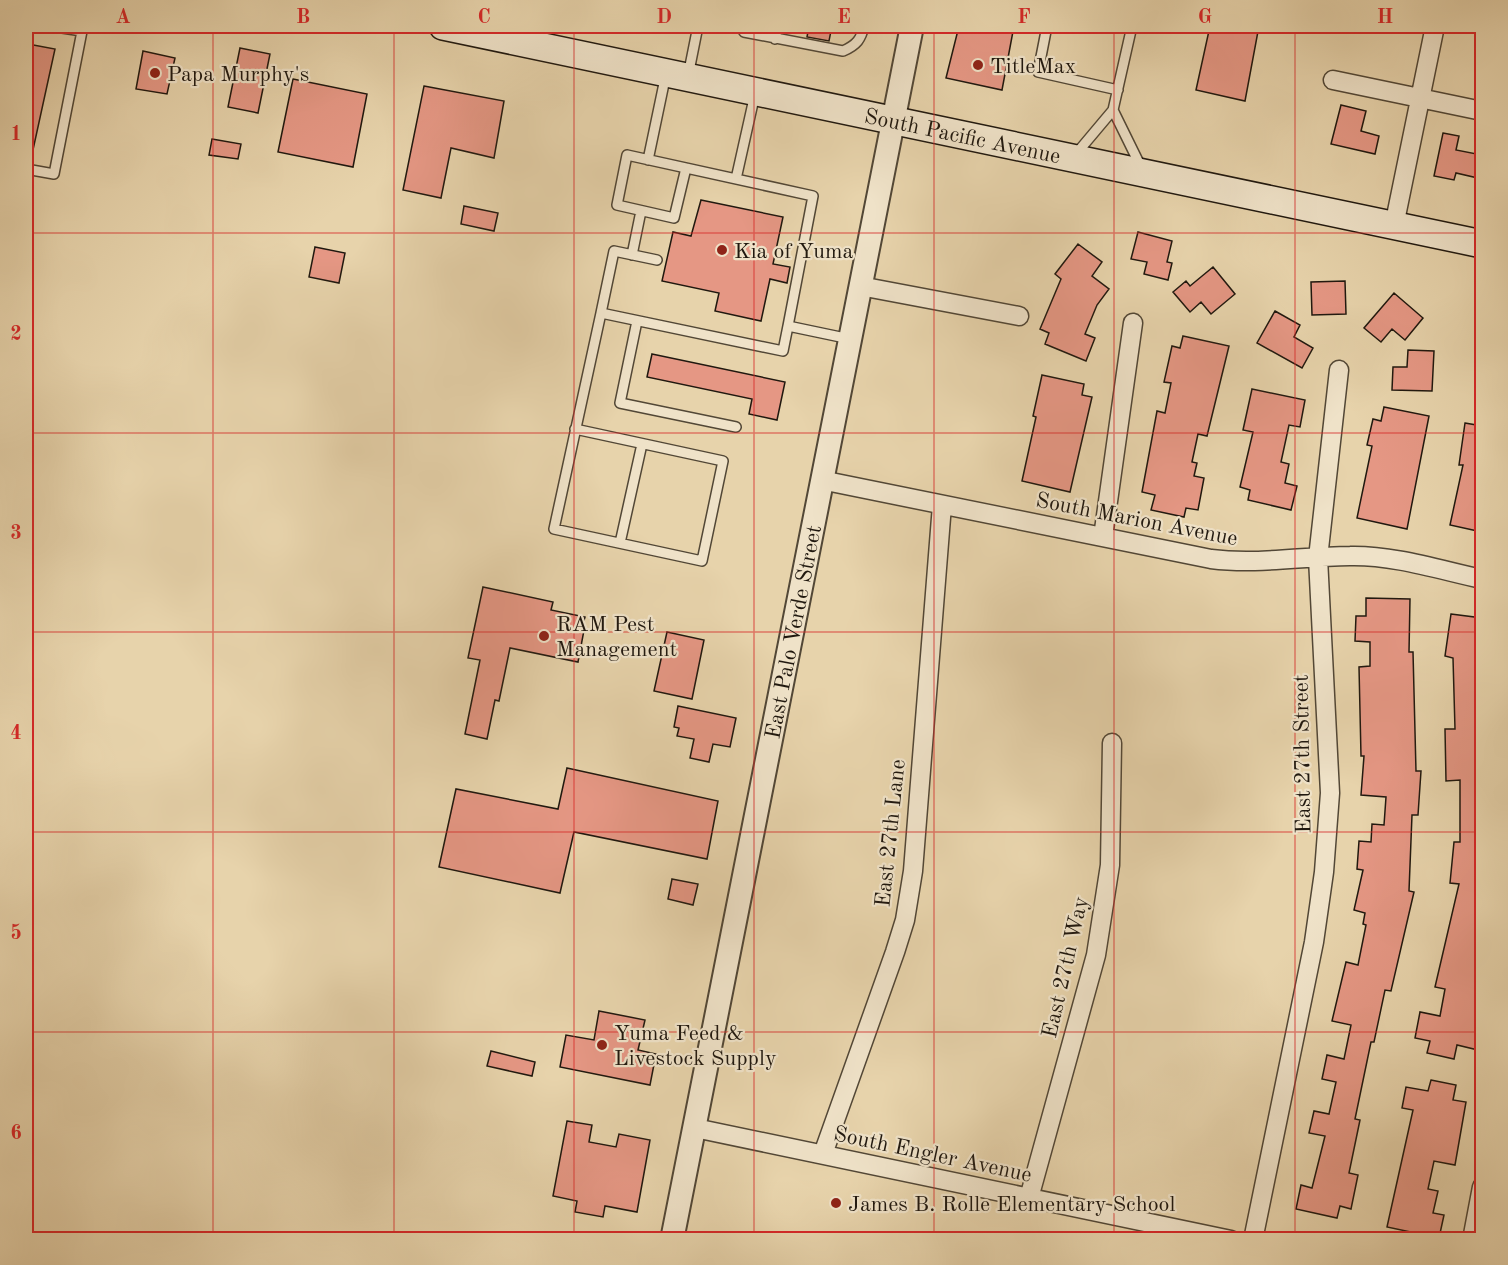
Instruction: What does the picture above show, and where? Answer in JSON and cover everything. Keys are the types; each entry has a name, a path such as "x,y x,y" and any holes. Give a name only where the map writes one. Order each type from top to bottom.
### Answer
{"main road":[{"name":"South Pacific Avenue","path":"443,26 514,37 756,91 1482,244"}],"street":[{"name":"East Palo Verde Street","path":"672,1239 912,26"},
{"path":"1394,226 1435,26"},
{"path":"1333,80 1482,111"},
{"path":"860,285 1019,316"},
{"path":"1102,537 1133,323"},
{"name":"East 27th Street","path":"1253,1239 1314,942 1324,872 1330,793 1318,558 1339,370"},
{"name":"South Marion Avenue","path":"821,480 1236,562 1351,556 1394,560 1482,579"},
{"name":"East 27th Lane","path":"823,1154 904,920 913,871 942,505"},
{"name":"East 27th Way","path":"1029,1198 1096,955 1110,865 1112,743"},
{"name":"South Engler Avenue","path":"695,1128 1231,1239"},
{"path":"1472,1239 1482,1187"}],"lane":[{"path":"26,169 54,174 82,28 49,26"},
{"path":"648,160 677,74 698,26"},
{"path":"740,26 744,32 843,51 853,46 861,38 864,26"},
{"path":"775,39 778,26"},
{"path":"1047,26 1038,72 1118,90"},
{"path":"1073,157 1113,110 1132,26"},
{"path":"736,179 756,91"},
{"path":"1113,110 1144,172"},
{"path":"601,313 783,351 813,196 686,168 648,160 627,155 616,205 674,218 686,168"},
{"path":"632,255 642,211"},
{"path":"574,429 723,461 702,561 554,529 574,429 614,251 657,260"},
{"path":"637,321 620,403 736,427"},
{"path":"788,326 850,339"},
{"path":"620,543 642,444"}],"building":[{"path":"809,26 832,26 829,41 807,37"},
{"name":"TitleMax","path":"959,26 1014,26 1002,90 946,78"},
{"path":"1210,26 1259,26 1245,101 1196,90"},
{"path":"28,44 55,49 31,159 26,159 26,55"},
{"path":"240,48 270,54 258,113 228,107"},
{"name":"Papa Murphy's","path":"143,51 175,58 167,94 136,89"},
{"path":"293,79 367,94 353,167 278,152"},
{"path":"424,86 504,101 494,158 451,148 441,198 403,190"},
{"path":"1341,105 1366,111 1361,131 1379,136 1375,154 1331,144"},
{"path":"1443,133 1459,136 1456,150 1482,155 1482,179 1456,173 1454,180 1434,176"},
{"path":"212,139 241,144 238,159 209,155"},
{"name":"Kia of Yuma","path":"701,200 783,217 773,264 790,267 787,283 770,279 761,321 715,311 719,293 662,281 673,232 691,236"},
{"path":"464,206 498,213 494,231 461,224"},
{"path":"1138,232 1172,241 1167,262 1172,263 1168,280 1144,274 1147,262 1131,259"},
{"path":"1078,244 1102,262 1092,276 1109,289 1097,305 1085,334 1095,338 1086,361 1045,344 1049,333 1040,329 1061,279 1055,274"},
{"path":"315,247 345,253 339,283 309,277"},
{"path":"1213,267 1235,294 1211,314 1201,302 1190,312 1173,292 1186,281 1190,286"},
{"path":"1345,281 1346,314 1312,315 1311,282"},
{"path":"1394,293 1423,318 1405,340 1392,329 1381,342 1364,328"},
{"path":"1275,311 1300,325 1294,337 1313,348 1302,368 1257,343"},
{"path":"1183,336 1229,346 1207,436 1198,434 1192,462 1197,463 1194,476 1204,478 1198,510 1186,508 1184,517 1151,510 1155,495 1142,492 1157,411 1165,413 1171,383 1164,382 1172,346 1180,348"},
{"path":"1408,350 1434,351 1432,391 1392,390 1393,367 1407,367"},
{"path":"652,354 785,382 777,420 749,414 752,399 647,377"},
{"path":"1042,375 1084,384 1082,395 1092,397 1070,492 1022,481 1036,417 1033,416"},
{"path":"1252,389 1305,400 1300,427 1289,425 1281,462 1289,464 1285,483 1297,486 1291,510 1248,500 1250,490 1240,487 1253,432 1243,430"},
{"path":"1384,407 1429,416 1407,529 1357,518 1372,446 1367,445 1373,419 1381,421"},
{"path":"1465,423 1482,426 1482,532 1450,525 1463,465 1459,465"},
{"path":"483,587 553,602 551,610 585,617 578,662 510,648 499,701 495,700 487,739 465,734 480,660 468,658"},
{"path":"1366,598 1410,599 1409,652 1413,652 1416,771 1421,771 1418,815 1412,815 1409,891 1414,892 1391,991 1385,990 1374,1042 1371,1042 1355,1119 1360,1120 1349,1173 1358,1175 1351,1209 1340,1206 1337,1218 1296,1209 1301,1185 1312,1188 1325,1136 1309,1133 1314,1111 1329,1114 1336,1082 1322,1079 1327,1055 1344,1059 1351,1025 1332,1021 1346,962 1358,965 1366,925 1363,924 1365,913 1354,910 1363,870 1357,869 1359,841 1371,842 1372,824 1384,825 1386,797 1361,795 1364,756 1361,756 1359,667 1370,666 1370,642 1355,641 1356,616 1366,616"},
{"path":"1451,614 1482,618 1482,971 1480,982 1482,983 1482,1028 1478,1050 1457,1045 1454,1059 1427,1053 1430,1041 1415,1038 1420,1012 1440,1016 1445,989 1435,987 1459,884 1450,883 1454,842 1460,842 1460,780 1446,781 1445,729 1455,729 1453,658 1445,656"},
{"path":"667,632 704,640 692,699 654,691"},
{"path":"678,706 736,718 730,747 713,744 709,762 690,758 694,739 677,736 679,728 674,727"},
{"path":"567,768 718,801 707,859 574,832 560,893 439,867 456,789 558,809"},
{"path":"672,879 698,884 693,905 668,899"},
{"name":"Yuma Feed & Livestock Supply","path":"599,1011 645,1020 638,1050 656,1054 650,1085 560,1067 566,1035 594,1040"},
{"path":"491,1051 535,1062 532,1076 487,1066"},
{"path":"1431,1080 1456,1085 1453,1100 1466,1102 1455,1165 1434,1161 1428,1189 1438,1191 1433,1213 1444,1215 1439,1238 1387,1227 1413,1110 1402,1108 1406,1087 1428,1091"},
{"path":"567,1121 592,1125 589,1142 616,1147 619,1134 650,1140 637,1212 605,1206 603,1217 575,1212 577,1201 553,1196"}],"place":[{"name":"TitleMax","path":"978,65"},
{"name":"Papa Murphy's","path":"155,73"},
{"name":"Kia of Yuma","path":"722,250"},
{"name":"RAM Pest Management","path":"544,636"},
{"name":"Yuma Feed & Livestock Supply","path":"602,1045"},
{"name":"James B. Rolle Elementary School","path":"836,1203"}]}
